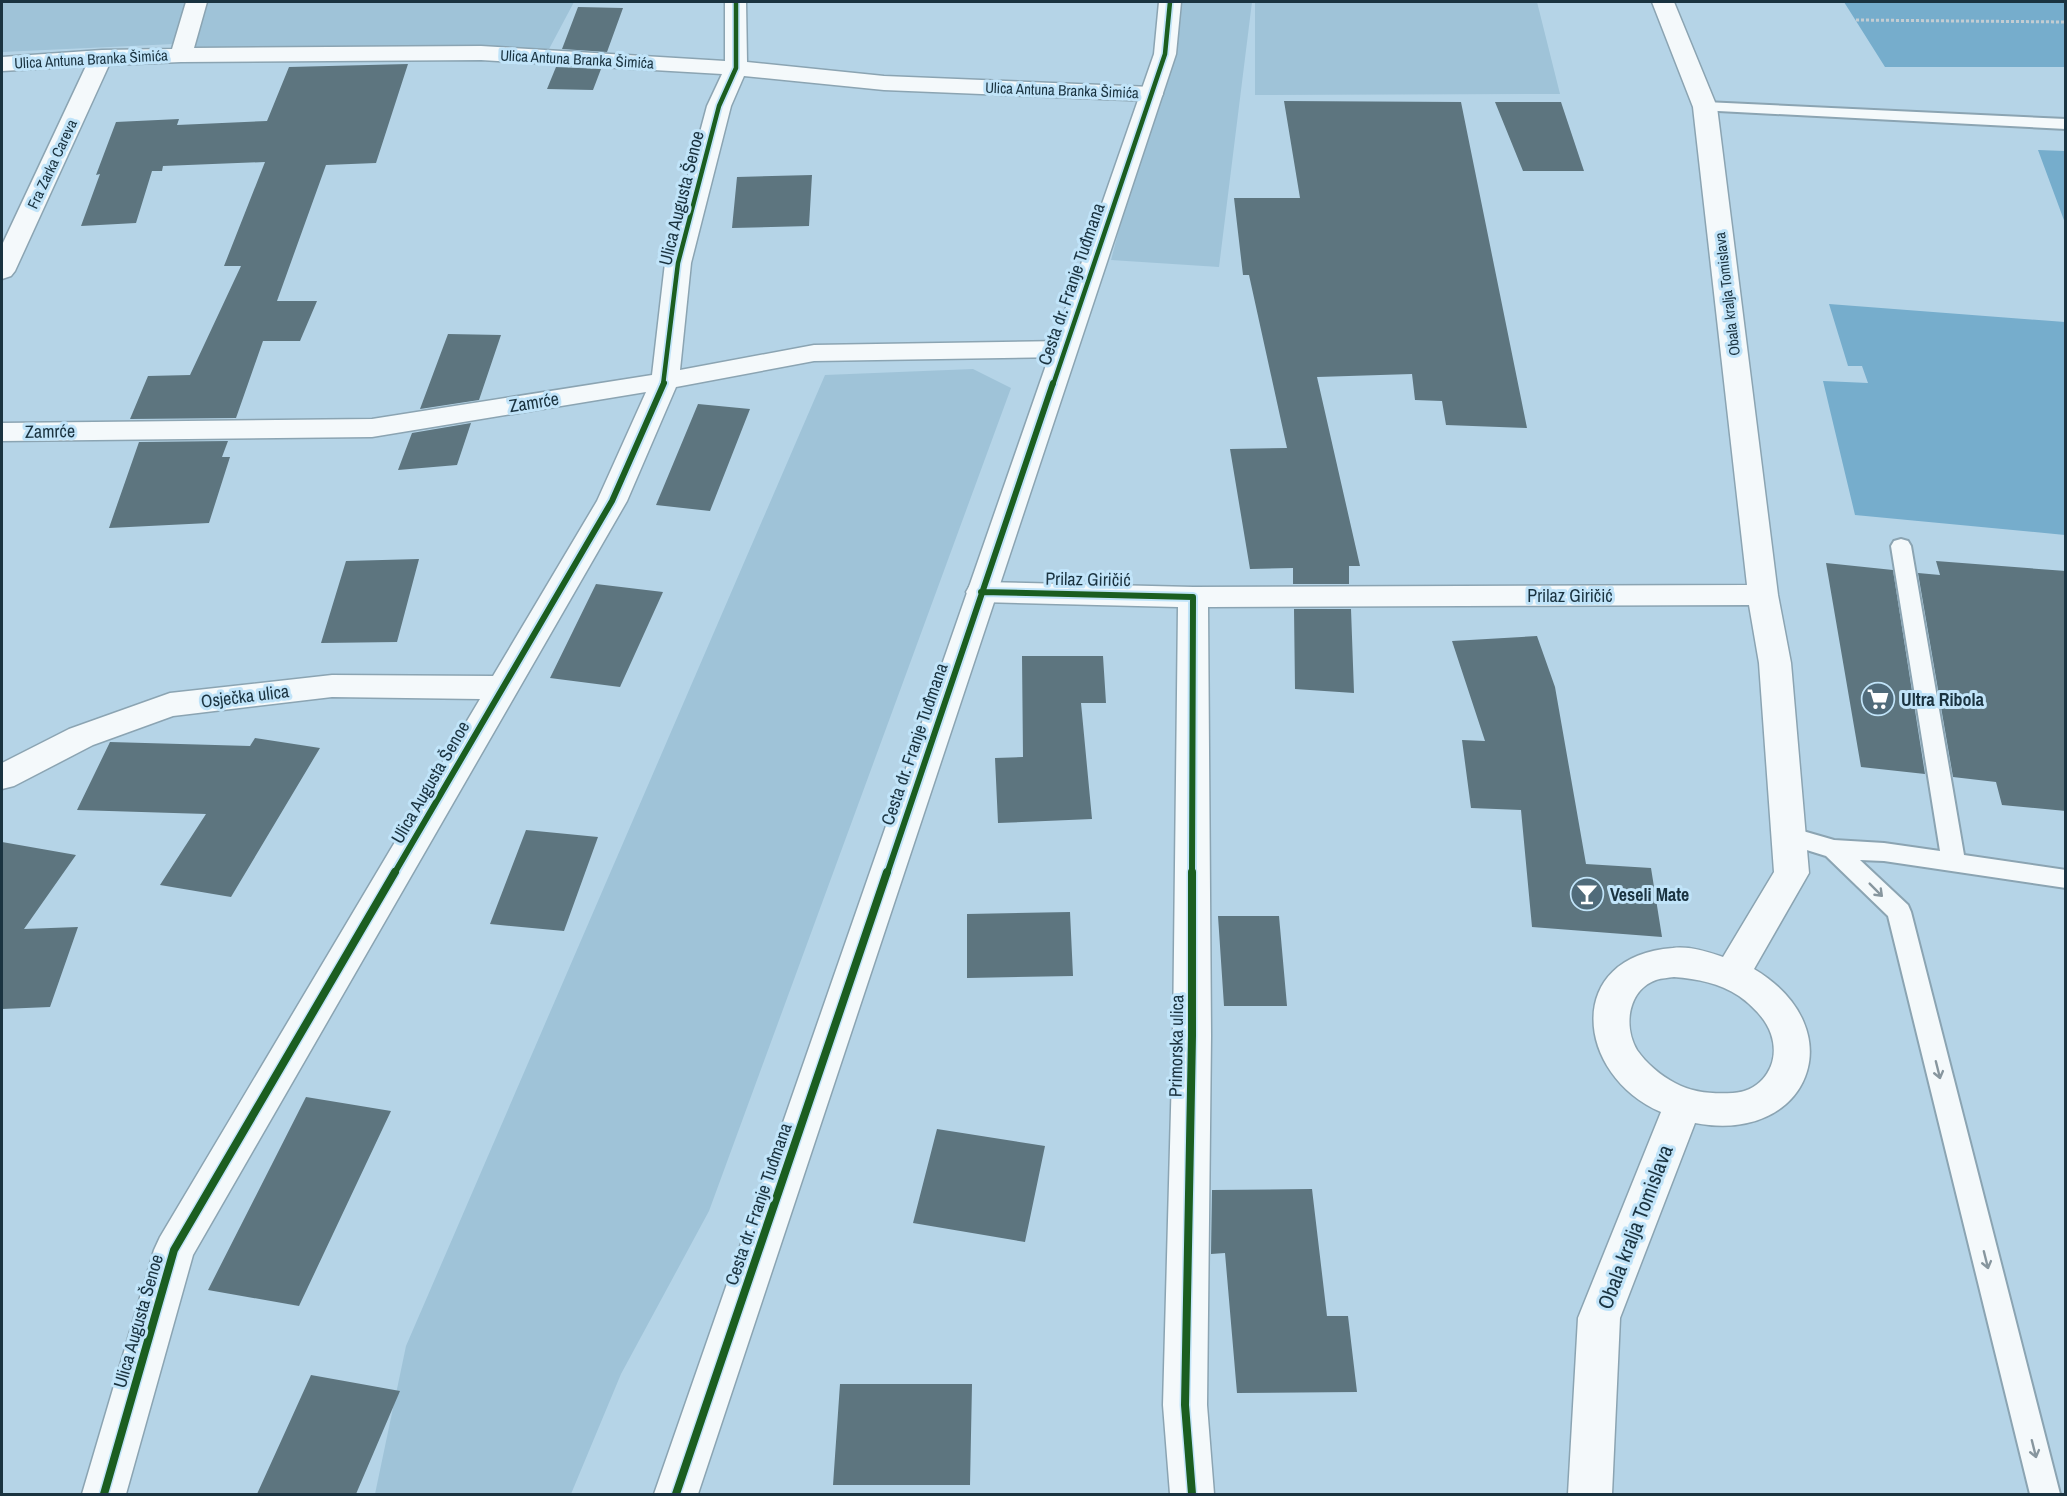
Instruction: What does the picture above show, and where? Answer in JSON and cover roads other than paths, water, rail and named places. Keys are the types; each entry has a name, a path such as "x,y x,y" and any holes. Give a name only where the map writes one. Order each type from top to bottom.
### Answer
{"street":[{"path":"182,55 196,2"},
{"path":"736,2 736,68"},
{"name":"Cesta dr. Franje Tuđmana","path":"676,1494 1152,94 1165,54 1170,2"},
{"name":"Obala kralja Tomislava","path":"1663,2 1705,107 1763,595 1775,663 1792,873 1732,974"},
{"name":"Ulica Antuna Branka Šimića","path":"2,63 182,55 481,53 736,68 884,83 1152,94"},
{"name":"Fra Zarka Careva","path":"2,271 102,57"},
{"name":"Ulica Augusta Šenoe","path":"104,1494 174,1250 612,501 665,381 678,263 719,106 736,68"},
{"name":"Zamrće","path":"2,432 372,428 665,381 814,353 1064,349"},
{"name":"Prilaz Giričić","path":"981,592 1193,597 1763,595"},
{"name":"Primorska ulica","path":"1192,1494 1185,1405 1192,1036 1193,597"},
{"name":"Osječka ulica","path":"2,777 81,737 170,705 332,686 502,688"},
{"path":"1665,964 1703,964 1732,974 1758,989 1779,1010 1791,1034 1793,1059 1786,1081 1768,1098 1744,1109 1714,1111 1683,1105 1653,1091 1630,1070 1614,1046 1609,1022 1613,999 1626,980 1647,968 1665,964"},
{"name":"Obala kralja Tomislava","path":"1590,1494 1599,1318 1683,1105"}],"lane":[{"path":"1705,107 2066,123"},
{"path":"1901,546 1954,863"},
{"path":"1789,836 1834,849 1884,852 1954,863 2064,885"},
{"path":"1834,849 1899,912 2045,1494"}],"place":[{"name":"Ultra Ribola","path":"1878,699"},
{"name":"Veseli Mate","path":"1587,894"}]}
